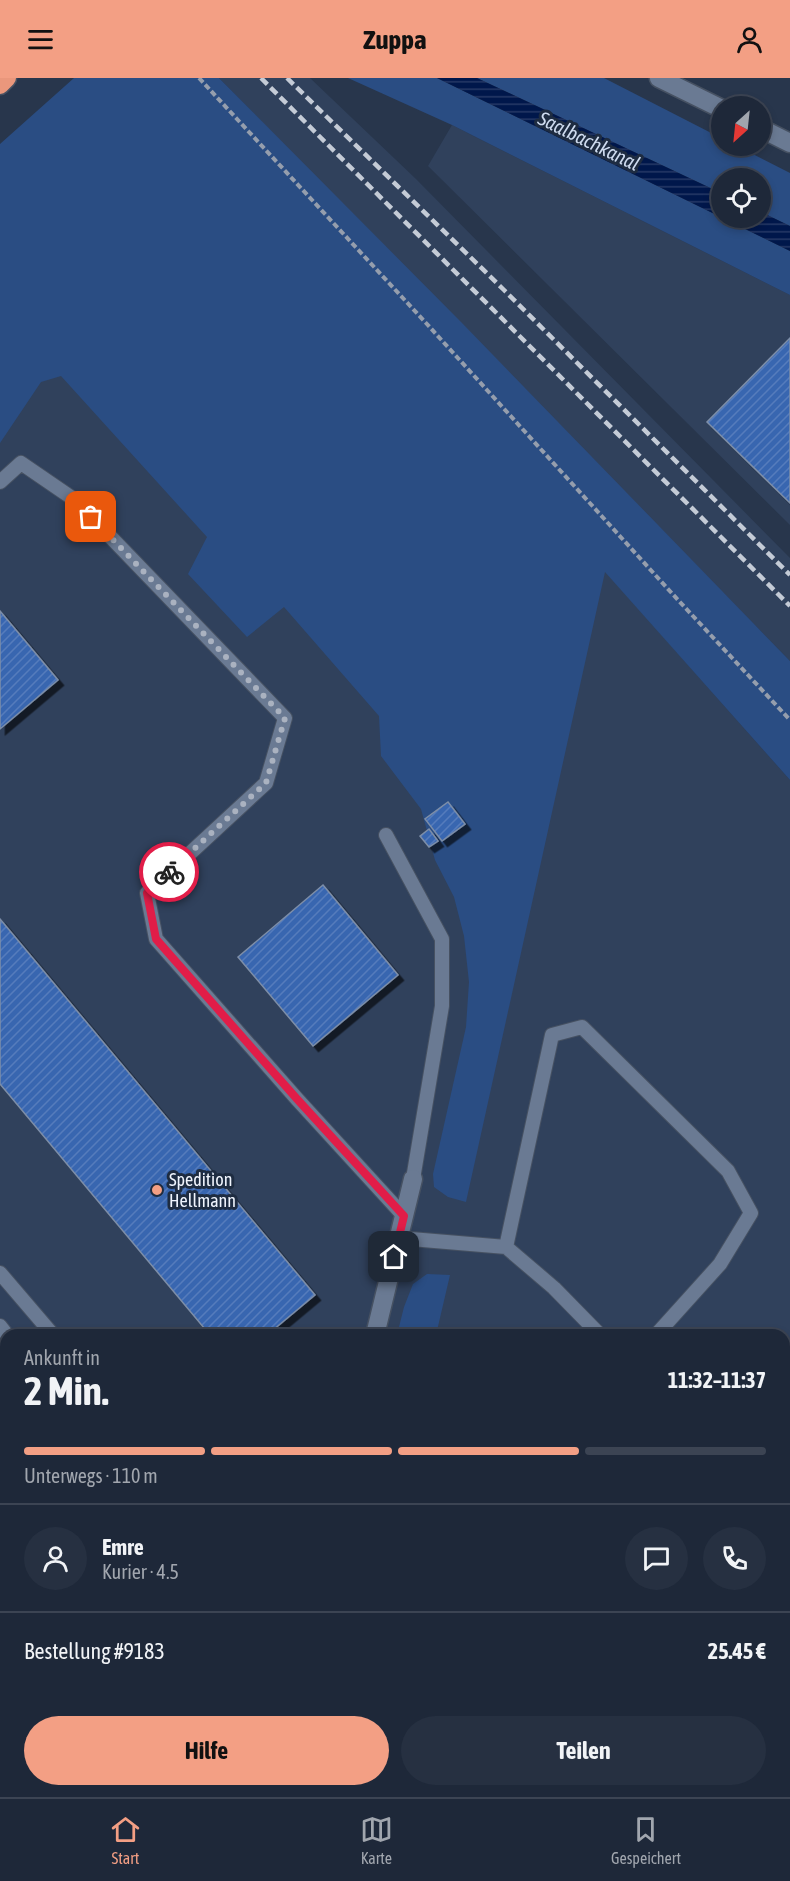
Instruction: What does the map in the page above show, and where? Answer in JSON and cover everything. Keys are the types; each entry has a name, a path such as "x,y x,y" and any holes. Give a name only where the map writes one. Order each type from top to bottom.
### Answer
{"highway":[{"path":"0,85 7,78"}],"street":[{"path":"658,78 711,104"},
{"path":"771,133 790,142"},
{"path":"376,1329 413,1179"}],"lane":[{"path":"0,482 21,463 75,500 285,718 266,783 147,893 156,939 404,1216"},
{"path":"386,835 442,939 442,1006 413,1179"},
{"path":"506,1247 552,1035 582,1027 728,1171 751,1213 720,1264 661,1329"},
{"path":"399,1238 506,1247 554,1288 594,1329"},
{"path":"0,1273 47,1329"}],"path":[{"path":"199,78 790,720"}],"shaded area":[{"path":"74,78 219,78 462,323 790,661 790,780 605,572 466,1202 448,1197 434,1187 433,1174 466,1027 469,982 464,936 454,897 435,860 421,809 381,756 379,716 284,607 247,637 188,574 207,537 61,376 41,382 0,443 0,144"},
{"path":"219,78 310,78 416,179 790,558 790,661"},
{"path":"348,78 437,78 711,212 711,228 743,228 790,251 790,295 452,125"},
{"path":"477,78 604,78 711,133 711,156 757,156 790,173 790,226 771,217 771,168 711,168 711,188"},
{"path":"452,125 790,295 790,525 428,166"},
{"path":"31,353 605,571 790,780 790,1329 0,1329 0,380"},
{"path":"427,1274 450,1275 437,1329 398,1329 413,1284"}],"water":[{"name":"Saalbachkanal","path":"437,78 477,78 711,188 711,213"},
{"path":"771,217 790,226 790,251 743,228 771,228"}],"building":[{"path":"790,338 790,503 707,422"},
{"path":"0,611 58,680 0,729"},
{"path":"448,802 465,824 442,841 425,819"},
{"path":"429,829 438,841 429,847 420,836"},
{"path":"323,885 398,975 313,1046 238,957"},
{"name":"Spedition Hellmann","path":"0,919 315,1295 274,1329 205,1329 0,1084"}],"railway":[{"path":"261,78 790,606"},
{"path":"287,78 790,575"}],"way so far":[{"path":"91,517 285,718 266,783 169,872"}],"place":[{"name":"Spedition Hellmann","path":"157,1190"}],"route":[{"path":"169,872 147,893 156,939 404,1216 394,1257"}]}
